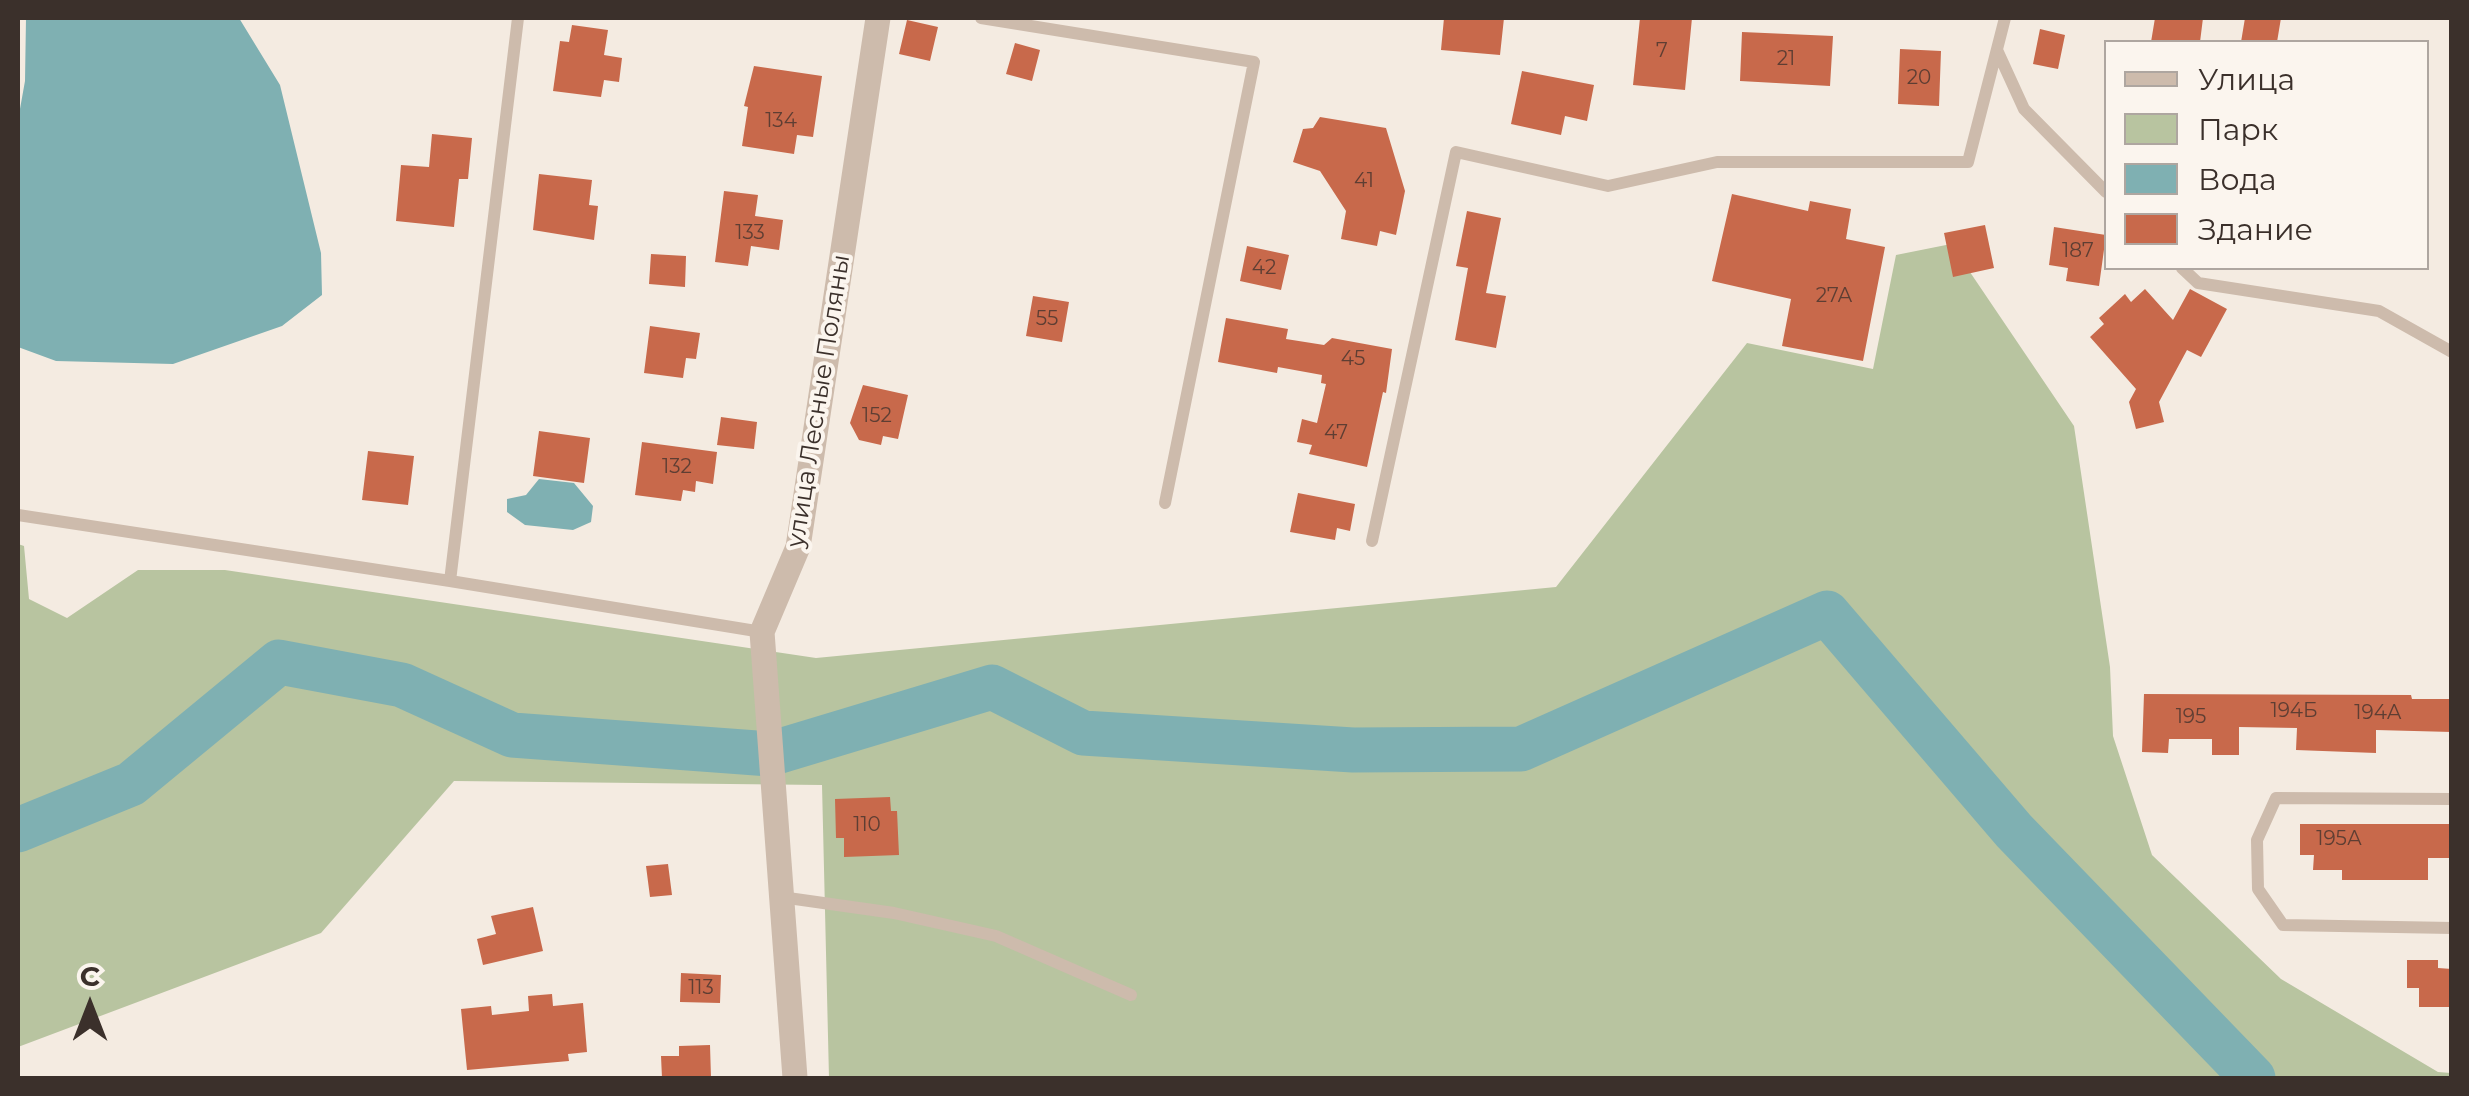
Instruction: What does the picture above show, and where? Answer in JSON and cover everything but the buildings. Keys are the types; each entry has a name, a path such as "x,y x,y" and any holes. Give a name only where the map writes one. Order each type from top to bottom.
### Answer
{"street":[{"name":"улица Лесные Поляны","path":"794,1078 762,632 798,547 878,18"}],"lane":[{"path":"450,581 518,18"},
{"path":"981,18 1254,62 1165,502"},
{"path":"1372,541 1456,152 1608,186 1716,162 1968,162 2005,18"},
{"path":"1997,50 2024,109 2104,190"},
{"path":"2184,270 2198,283 2379,311 2452,352"},
{"path":"18,515 762,632"},
{"path":"2452,799 2276,798 2258,840 2258,889 2283,925 2452,928"},
{"path":"781,897 894,913 996,936 1130,995"}],"green space":[{"path":"1951,244 2074,426 2110,667 2113,736 2152,855 2281,979 2438,1072 2451,1073 2451,1078 829,1078 822,785 454,781 321,933 18,1047 18,544 24,546 29,599 67,618 138,570 225,570 816,658 1556,587 1747,343 1873,369 1896,255"}],"water":[{"path":"26,18 239,18 280,85 321,253 322,295 282,326 173,364 56,361 18,347 18,120 25,81"},
{"path":"539,479 574,483 593,506 591,522 573,530 525,525 507,512 507,499 526,495"}],"waterway":[{"path":"18,830 131,784 279,662 402,685 512,735 770,754 992,687 1083,733 1353,750 1521,749 1827,613 2014,831 2253,1078"}]}
